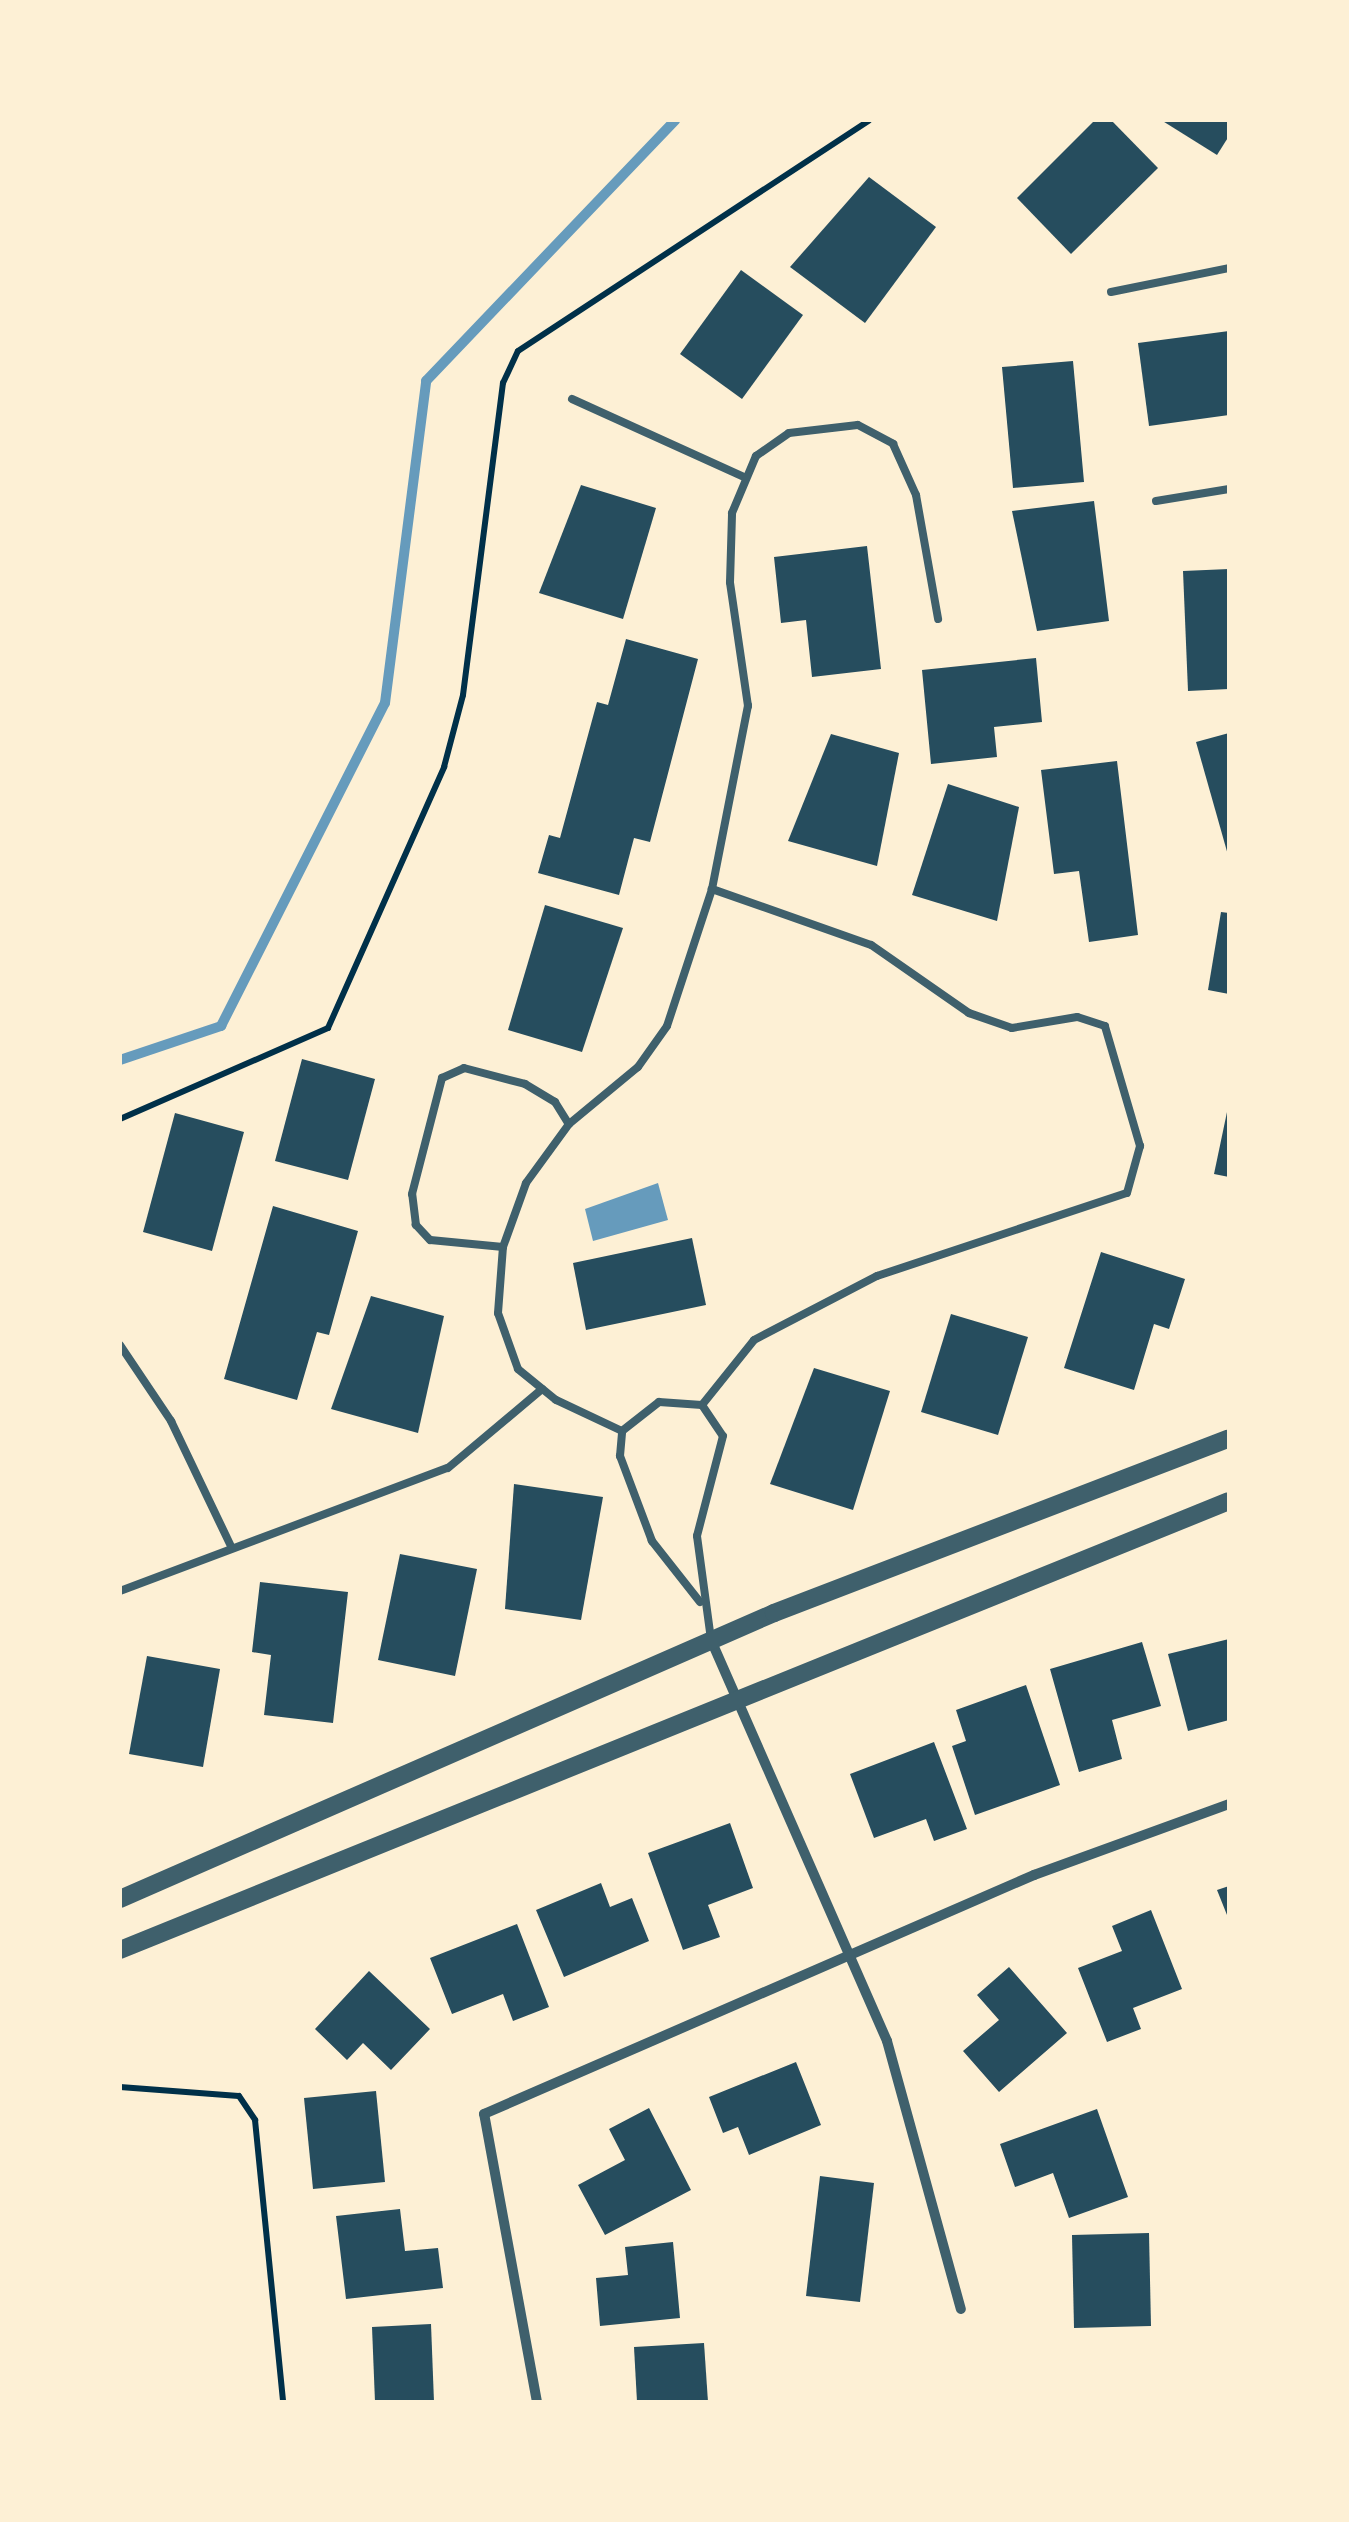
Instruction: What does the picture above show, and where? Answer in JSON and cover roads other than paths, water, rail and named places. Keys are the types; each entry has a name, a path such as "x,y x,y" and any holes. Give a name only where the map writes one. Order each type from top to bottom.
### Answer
{"street":[{"path":"120,1899 711,1640 1229,1438"},
{"path":"120,1950 738,1696 1229,1501"},
{"path":"711,1640 887,2041 962,2309"},
{"path":"537,2402 484,2114 1052,1868 1229,1804"}],"lane":[{"path":"1111,292 1229,268"},
{"path":"572,399 746,478"},
{"path":"622,1430 542,1388 518,1369 498,1314 503,1248 526,1183 569,1124 638,1067 668,1026 712,889 748,706 730,582 732,512 756,456 789,433 858,425 893,444 916,495 938,619"},
{"path":"1156,501 1229,489"},
{"path":"702,1405 754,1340 877,1276 1128,1193 1140,1146 1105,1026 1077,1017 1012,1028 968,1013 871,946 712,889"},
{"path":"503,1248 430,1240 416,1225 412,1194 442,1078 464,1068 525,1084 556,1102 569,1124"},
{"path":"120,1345 172,1421 231,1546"},
{"path":"120,1591 231,1546 448,1468 542,1388"},
{"path":"700,1602 652,1541 620,1456 622,1430 659,1402 702,1405"},
{"path":"702,1405 723,1436 697,1536 700,1602 711,1640"}],"water":[{"path":"658,1183 668,1220 593,1241 585,1209"}],"waterway":[{"path":"120,1060 221,1026 385,703 426,381 675,120"}]}
